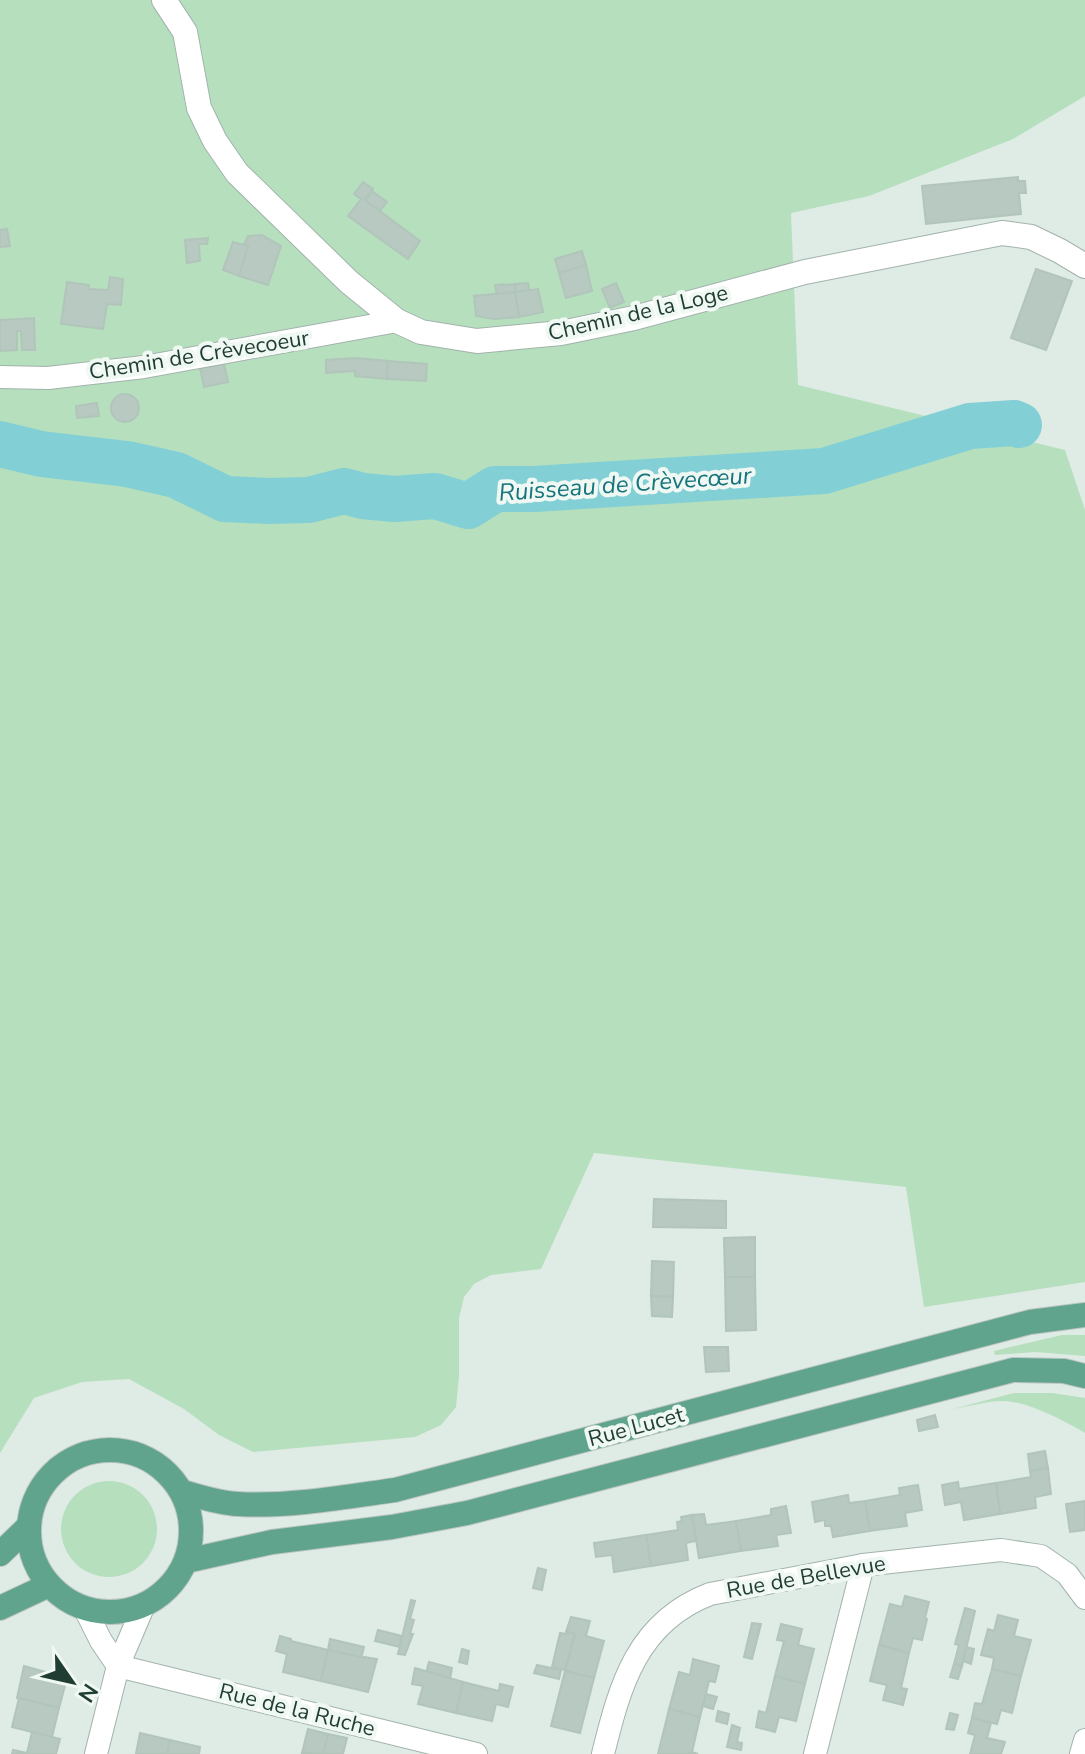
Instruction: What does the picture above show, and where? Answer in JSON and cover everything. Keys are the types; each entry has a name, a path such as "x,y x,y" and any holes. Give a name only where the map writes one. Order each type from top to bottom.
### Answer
{"main road":[{"name":"Rue Lucet","path":"183,1492 234,1504 256,1505 337,1499 395,1490 1030,1322 1085,1315"},
{"name":"Rue Lucet","path":"186,1561 272,1542 392,1527 467,1513 1013,1370 1064,1371 1085,1376"},
{"path":"118,1449 144,1456 167,1471 183,1492 191,1514 192,1538 186,1561 177,1579 162,1594 144,1605 125,1612 104,1613 85,1609 65,1599 49,1585 37,1567 30,1547 29,1526 34,1502 47,1479 67,1462 92,1451 118,1449"},
{"path":"0,1554 29,1526"},
{"path":"0,1608 49,1585"}],"street":[{"name":"Chemin de la Loge","path":"164,0 185,32 199,108 215,141 237,173 349,282 397,321 421,332 477,341 561,333 634,318 805,272 1002,233 1031,237 1085,266"},
{"name":"Chemin de Crèvecoeur","path":"0,377 48,378 144,367 397,321"},
{"name":"Rue de Bellevue","path":"603,1754 619,1693 630,1665 645,1641 676,1611 710,1594 863,1565 1001,1550 1041,1556 1067,1574 1085,1598"},
{"path":"815,1754 863,1565"},
{"path":"96,1754 118,1666 144,1605"},
{"path":"85,1609 118,1666"},
{"name":"Rue de la Ruche","path":"118,1666 476,1754"},
{"path":"1081,1754 1085,1740"}],"green space":[{"path":"0,0 1085,0 1085,96 1013,139 869,196 791,213 798,385 1065,450 1085,510 1085,1282 924,1307 906,1187 594,1153 541,1269 491,1275 474,1284 464,1297 459,1318 456,1407 441,1425 415,1437 253,1452 219,1435 184,1409 129,1379 82,1382 34,1398 0,1453"},
{"path":"1062,1335 1085,1335 1085,1356 1035,1352 995,1355 994,1351"},
{"path":"1014,1393 1052,1393 1085,1398 1085,1433 1046,1412 1013,1402 991,1402 953,1409"},
{"path":"100,1481 118,1481 136,1489 149,1502 157,1520 154,1548 136,1569 118,1577 100,1577 82,1569 69,1556 61,1538 61,1520 69,1502 82,1489"}],"building":[{"path":"1018,177 1018,181 1025,181 1026,193 1019,193 1021,214 926,224 922,186"},
{"path":"363,182 373,189 365,200 420,241 408,259 348,216 361,199 354,194"},
{"path":"372,191 387,202 380,211 365,200"},
{"path":"7,229 10,246 0,247 0,230"},
{"path":"262,235 281,246 268,285 239,276 248,236"},
{"path":"208,238 207,244 199,244 200,261 187,263 185,240"},
{"path":"233,242 248,246 239,276 223,270"},
{"path":"582,251 586,265 559,273 555,259"},
{"path":"586,265 592,291 566,298 559,273"},
{"path":"1036,269 1072,281 1046,350 1011,338"},
{"path":"110,277 123,279 121,305 107,304 103,329 61,324 67,282 89,285 88,289 108,290"},
{"path":"528,283 529,290 515,292 515,284"},
{"path":"616,283 624,302 610,308 602,289"},
{"path":"515,284 515,292 497,295 495,285"},
{"path":"538,289 543,312 519,317 515,292"},
{"path":"515,292 519,317 494,319 476,316 474,296"},
{"path":"34,318 35,350 22,350 21,331 17,331 17,350 0,351 0,320"},
{"path":"355,358 388,361 387,379 355,376 355,371 326,373 326,360"},
{"path":"388,361 427,364 426,381 387,379"},
{"path":"224,364 228,382 204,387 200,368"},
{"path":"125,394 135,398 139,408 135,418 125,422 115,418 111,408 115,398"},
{"path":"97,403 99,416 77,418 76,406"},
{"path":"654,1199 726,1201 726,1228 653,1227"},
{"path":"755,1237 755,1277 725,1277 724,1238"},
{"path":"652,1261 674,1262 673,1297 651,1296"},
{"path":"725,1277 755,1277 756,1330 726,1331"},
{"path":"651,1296 673,1297 672,1317 652,1316"},
{"path":"704,1347 728,1347 729,1371 706,1372"},
{"path":"935,1415 938,1427 919,1431 917,1420"},
{"path":"1045,1451 1048,1468 1030,1471 1028,1454"},
{"path":"1048,1468 1051,1494 1035,1497 1036,1508 1000,1514 996,1483 1031,1477 1030,1471"},
{"path":"958,1482 959,1489 996,1483 1000,1514 964,1520 961,1502 945,1505 942,1485"},
{"path":"918,1485 922,1510 905,1513 907,1526 870,1531 865,1501 900,1495 899,1488"},
{"path":"848,1495 849,1503 865,1501 870,1531 833,1537 831,1526 825,1526 825,1520 815,1522 812,1502"},
{"path":"1085,1501 1085,1530 1070,1532 1066,1504"},
{"path":"786,1506 791,1533 776,1535 778,1546 741,1551 736,1521 771,1515 771,1509"},
{"path":"704,1514 706,1525 736,1521 741,1551 699,1558 692,1515"},
{"path":"692,1515 696,1541 686,1543 688,1560 651,1566 646,1535 678,1530 677,1522 682,1521 681,1517"},
{"path":"646,1535 651,1566 614,1572 612,1555 596,1557 594,1543"},
{"path":"538,1568 546,1570 542,1590 533,1588"},
{"path":"905,1596 929,1602 922,1640 913,1638 909,1653 879,1645 890,1604 902,1607"},
{"path":"411,1600 415,1601 410,1619 414,1620 410,1634 413,1634 405,1655 398,1654"},
{"path":"965,1608 975,1611 962,1666 954,1664 959,1645 955,1644"},
{"path":"998,1615 1018,1620 1014,1636 1031,1640 1021,1676 992,1669 994,1658 981,1655 988,1629 994,1631"},
{"path":"571,1617 590,1621 586,1636 604,1641 594,1678 565,1671 575,1634 566,1632"},
{"path":"752,1623 761,1624 752,1659 744,1657"},
{"path":"781,1624 802,1629 798,1645 814,1649 805,1684 775,1676 784,1641 777,1640"},
{"path":"378,1630 402,1636 400,1647 375,1641"},
{"path":"560,1633 575,1634 565,1670 552,1667"},
{"path":"280,1636 328,1650 321,1681 283,1672 287,1654 276,1651"},
{"path":"330,1639 364,1647 361,1658 328,1650"},
{"path":"879,1645 909,1653 901,1688 907,1689 903,1705 883,1700 887,1685 870,1681"},
{"path":"966,1647 974,1649 971,1664 963,1661"},
{"path":"462,1649 469,1651 467,1664 459,1662"},
{"path":"328,1650 377,1659 368,1692 321,1681"},
{"path":"693,1659 719,1666 715,1682 709,1681 700,1717 669,1709 679,1672 690,1675"},
{"path":"429,1662 452,1668 450,1679 426,1673"},
{"path":"954,1664 962,1666 958,1679 950,1677"},
{"path":"537,1665 561,1670 559,1679 534,1673"},
{"path":"24,1666 67,1678 59,1708 17,1698"},
{"path":"415,1668 463,1682 456,1713 418,1704 423,1686 412,1684"},
{"path":"992,1669 1021,1676 1012,1713 1001,1710 997,1724 972,1718 975,1703 982,1704"},
{"path":"565,1671 594,1678 580,1733 551,1726"},
{"path":"775,1676 805,1684 796,1721 779,1717 775,1732 756,1727 759,1711 766,1713"},
{"path":"463,1682 499,1691 500,1684 513,1687 508,1707 496,1704 492,1721 456,1713"},
{"path":"706,1694 717,1697 713,1709 703,1706"},
{"path":"19,1698 59,1708 52,1737 12,1727"},
{"path":"669,1709 700,1717 692,1752 698,1754 658,1754"},
{"path":"718,1711 729,1714 727,1724 716,1721"},
{"path":"950,1713 958,1715 954,1730 946,1729"},
{"path":"972,1718 991,1723 987,1738 1005,1742 1001,1754 970,1754 975,1735 968,1733"},
{"path":"732,1725 740,1728 737,1742 742,1743 741,1750 727,1747"},
{"path":"308,1729 328,1734 323,1754 302,1753"},
{"path":"32,1732 60,1739 56,1754 12,1754 13,1750 27,1753"},
{"path":"140,1733 170,1740 167,1754 136,1754"},
{"path":"328,1734 347,1738 343,1754 323,1754"},
{"path":"170,1740 200,1747 199,1754 167,1754"}],"waterway":[{"name":"Ruisseau de Crèvecœur","path":"0,444 41,454 127,464 176,475 225,499 309,500 344,491 394,499 435,496 468,506 495,489 824,471 970,426 1019,425"}]}
